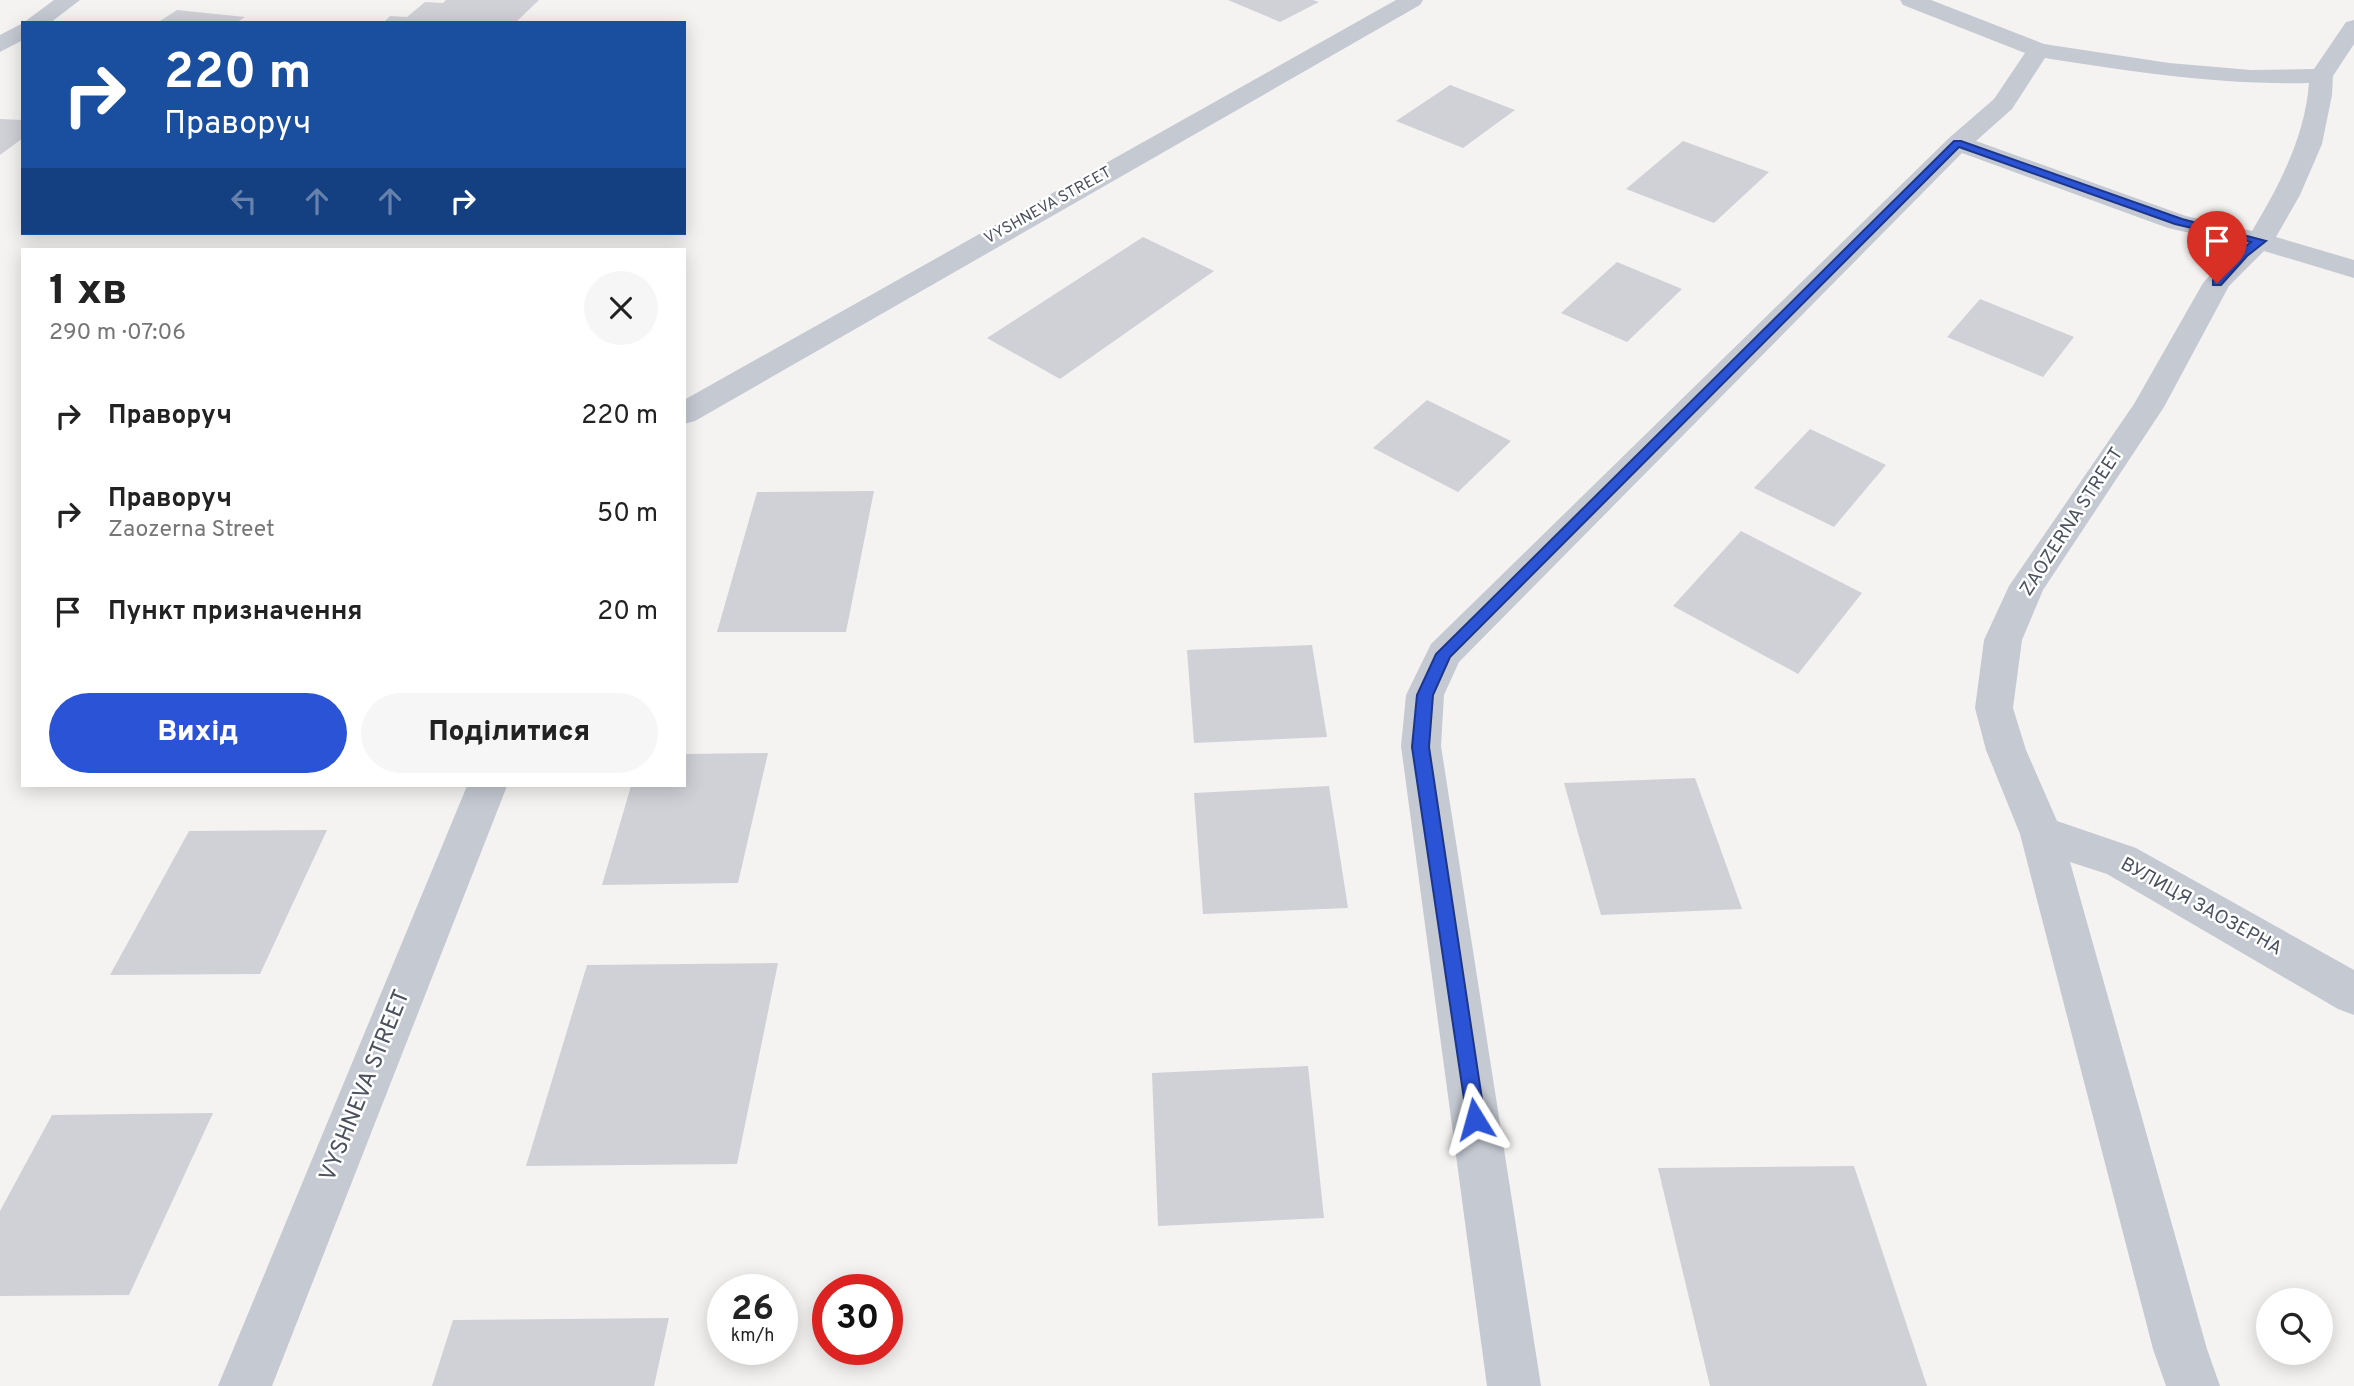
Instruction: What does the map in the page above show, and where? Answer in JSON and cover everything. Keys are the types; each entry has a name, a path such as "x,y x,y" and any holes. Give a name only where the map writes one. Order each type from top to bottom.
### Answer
{"street":[{"path":"37,21 69,0"},
{"name":"VYSHNEVA STREET","path":"686,413 1412,0"},
{"path":"1911,0 2039,50 2169,70 2251,77 2320,76 2354,27"},
{"path":"0,45 21,31"},
{"path":"1514,1386 1421,747 1425,695 1444,654 1958,143 2003,104 2039,50"},
{"name":"ZAOZERNA STREET","path":"2193,1386 2177,1336 2041,834 2006,750 1994,708 2003,640 2027,586 2148,407 2217,283 2243,254 2260,241 2287,195 2309,144 2320,95 2320,76"},
{"path":"1958,143 2179,222 2260,241 2354,269"},
{"name":"VYSHNEVA STREET","path":"245,1386 487,787"},
{"name":"ВУЛИЦЯ ЗАОЗЕРНА","path":"2041,834 2121,861 2185,895 2354,994"}],"building":[{"path":"446,0 539,0 517,21 385,21 390,16 407,17 425,2 443,3"},
{"path":"1228,0 1313,0 1319,2 1280,22"},
{"path":"177,10 245,17 239,21 160,21"},
{"path":"1450,85 1515,110 1463,148 1396,121"},
{"path":"0,119 21,120 21,139 0,155"},
{"path":"1683,141 1769,172 1714,223 1626,189"},
{"path":"1143,237 1214,271 1060,379 987,338"},
{"path":"1617,262 1682,289 1627,342 1561,313"},
{"path":"1980,299 2074,337 2043,377 1947,337"},
{"path":"1427,400 1511,441 1458,492 1373,448"},
{"path":"1810,429 1886,465 1834,527 1754,488"},
{"path":"874,491 846,632 717,632 757,492"},
{"path":"1741,531 1862,593 1798,674 1673,606"},
{"path":"1312,645 1327,737 1194,743 1187,650"},
{"path":"768,753 738,883 602,885 631,787 686,787 686,754"},
{"path":"1695,778 1742,909 1601,915 1564,783"},
{"path":"1329,786 1348,908 1203,914 1194,793"},
{"path":"327,830 260,974 110,975 189,831"},
{"path":"778,963 737,1164 526,1166 587,965"},
{"path":"1308,1066 1324,1218 1158,1226 1152,1073"},
{"path":"213,1113 129,1295 0,1296 0,1211 52,1115"},
{"path":"1854,1166 1927,1386 1710,1386 1658,1168"},
{"path":"669,1318 654,1386 432,1386 453,1320"}],"route":[{"path":"1475,1119 1421,747 1425,695 1444,654 1958,143 2100,196 2179,222 2260,241 2243,254 2217,283"}]}
